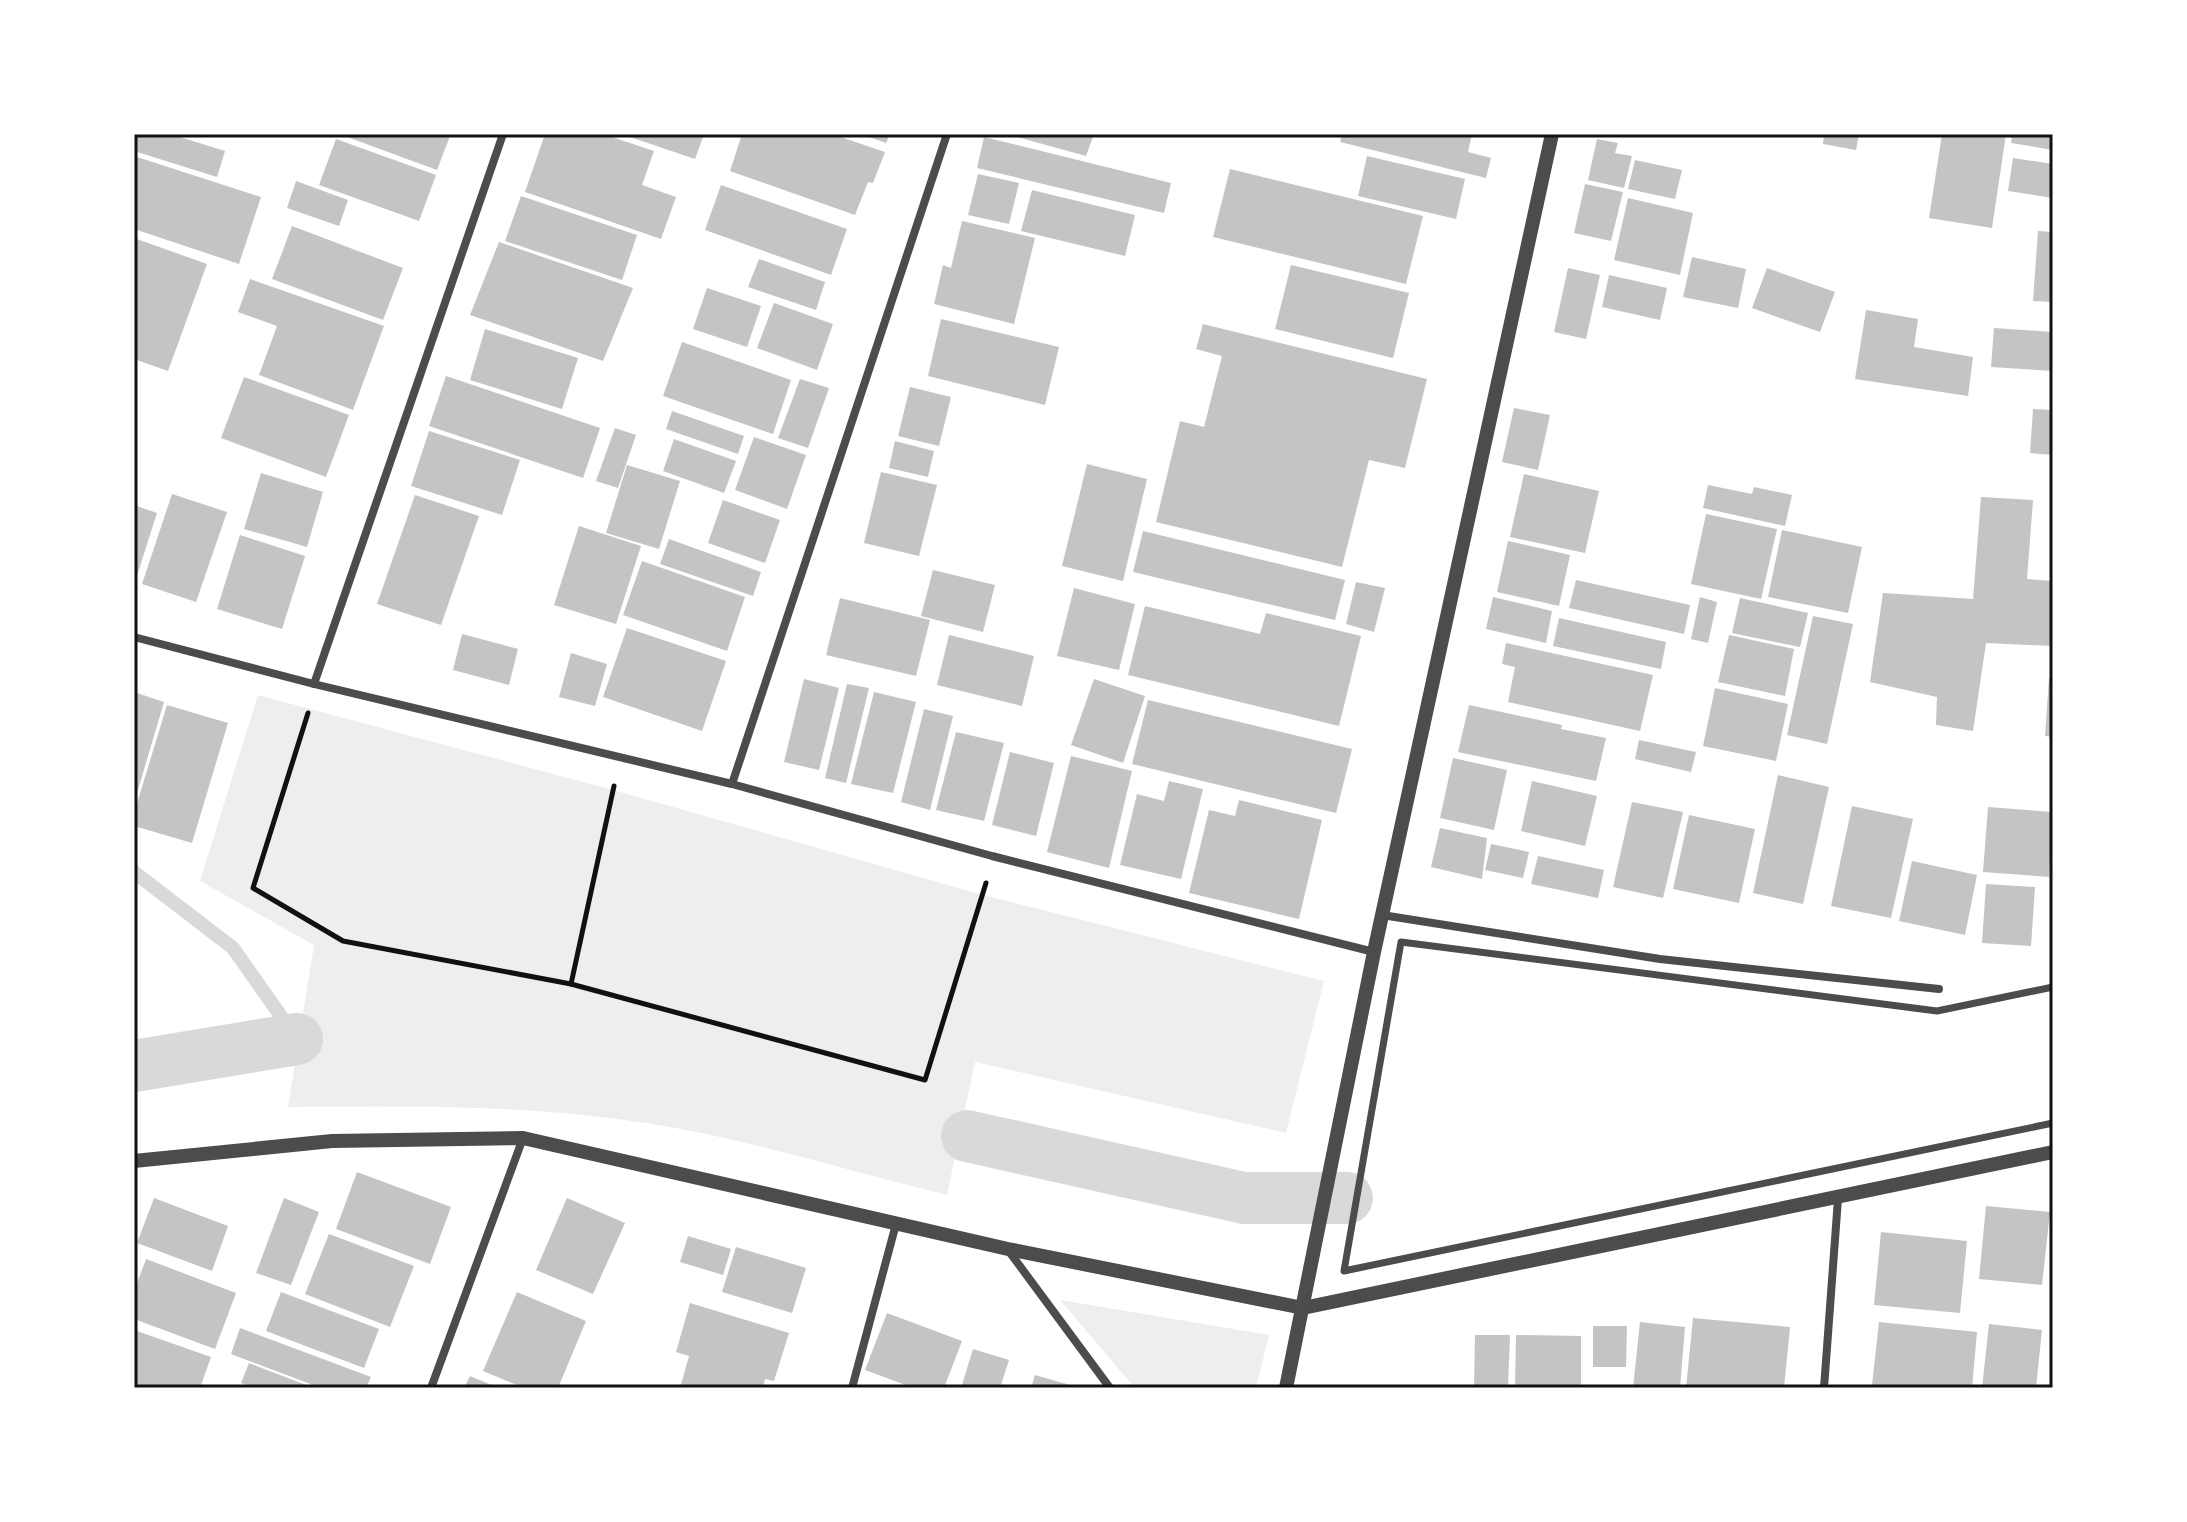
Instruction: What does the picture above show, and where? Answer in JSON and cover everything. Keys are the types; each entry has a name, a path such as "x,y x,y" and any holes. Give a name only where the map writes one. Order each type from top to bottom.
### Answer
{"street":[{"path":"314,684 503,134"},
{"path":"732,784 947,134"},
{"path":"1286,1388 1374,952 1552,134"},
{"path":"134,637 314,684 732,784 992,856 1374,952"},
{"path":"1382,915 1660,959 1939,989"},
{"path":"2053,987 1937,1011 1401,942 1344,1271 2053,1123"},
{"path":"134,1161 332,1141 523,1138 1008,1249 1303,1308 2053,1152"},
{"path":"431,1388 523,1138"},
{"path":"1824,1388 1838,1199"},
{"path":"852,1388 896,1224"},
{"path":"1008,1249 1110,1388"}],"path":[{"path":"314,684 253,888 343,941 571,984 925,1080 992,856"},
{"path":"571,984 618,757"}],"shaded area":[{"path":"258,695 613,790 983,895 1324,981 1286,1133 975,1062 947,1195 735,1140 617,1119 476,1108 288,1107 314,945 200,881"},
{"path":"1060,1300 1269,1335 1256,1388 1135,1388"}],"building":[{"path":"134,134 170,134 225,151 217,177 134,151"},
{"path":"339,134 444,134 450,136 437,170"},
{"path":"545,134 603,134 654,151 642,185 676,197 661,239 525,192"},
{"path":"621,134 704,134 695,159"},
{"path":"742,134 832,134 885,152 873,183 868,182 855,215 730,171"},
{"path":"861,134 890,134 886,143"},
{"path":"1006,134 1094,134 1086,156"},
{"path":"1342,134 1472,134 1468,152 1491,158 1486,178 1340,142"},
{"path":"1824,134 1859,134 1856,150 1823,144"},
{"path":"1942,134 2006,134 1992,228 1929,218"},
{"path":"2012,134 2053,134 2053,150 2011,143"},
{"path":"984,137 1171,183 1164,213 977,168"},
{"path":"336,139 436,175 419,221 319,185"},
{"path":"1597,139 1618,143 1615,153 1632,156 1624,188 1588,180"},
{"path":"134,156 261,197 239,264 134,229"},
{"path":"1367,156 1465,179 1456,219 1358,196"},
{"path":"2013,158 2053,164 2053,198 2008,191"},
{"path":"1635,160 1682,170 1675,199 1628,189"},
{"path":"1230,169 1423,216 1406,284 1213,237"},
{"path":"978,174 1019,183 1009,224 968,215"},
{"path":"296,181 348,200 339,226 287,208"},
{"path":"1585,184 1623,192 1611,241 1574,233"},
{"path":"721,185 847,229 831,275 705,230"},
{"path":"1032,190 1135,215 1125,256 1021,231"},
{"path":"521,196 637,235 622,280 505,241"},
{"path":"1628,198 1693,213 1680,275 1614,260"},
{"path":"962,221 1035,238 1014,324 934,304 943,265 951,268"},
{"path":"292,226 403,268 383,320 272,279"},
{"path":"2038,231 2053,232 2053,302 2033,301"},
{"path":"134,238 207,264 168,371 134,359"},
{"path":"499,242 633,288 603,361 470,315"},
{"path":"1692,257 1746,269 1738,308 1683,297"},
{"path":"759,259 825,282 816,310 748,287"},
{"path":"1291,265 1409,293 1393,358 1275,329"},
{"path":"1568,268 1600,275 1586,339 1554,332"},
{"path":"1767,268 1835,292 1820,332 1752,308"},
{"path":"1609,275 1667,288 1660,320 1602,307"},
{"path":"250,279 384,326 353,410 259,375 277,326 238,312"},
{"path":"707,288 761,306 747,347 693,329"},
{"path":"774,303 833,324 817,370 757,348"},
{"path":"1866,310 1918,319 1914,347 1973,357 1968,396 1855,379"},
{"path":"941,319 1059,347 1045,405 928,376"},
{"path":"1203,324 1427,379 1405,468 1369,460 1342,567 1156,522 1180,421 1204,427 1222,356 1196,349"},
{"path":"1994,328 2053,332 2053,371 1991,367"},
{"path":"485,329 578,358 562,409 470,380"},
{"path":"682,342 791,380 773,434 663,396"},
{"path":"446,376 600,428 583,478 429,426"},
{"path":"244,377 349,415 326,477 221,438"},
{"path":"800,379 829,388 808,448 778,438"},
{"path":"910,387 951,397 939,446 898,436"},
{"path":"1514,408 1550,415 1538,470 1502,462"},
{"path":"2033,409 2053,410 2053,455 2030,453"},
{"path":"672,411 744,436 738,454 666,429"},
{"path":"615,428 636,435 618,488 596,481"},
{"path":"429,431 520,460 502,515 411,486"},
{"path":"754,437 806,455 787,509 735,490"},
{"path":"674,439 736,461 724,493 663,471"},
{"path":"895,441 934,451 928,477 889,468"},
{"path":"1087,464 1147,479 1123,581 1062,566"},
{"path":"627,465 680,481 659,549 606,533"},
{"path":"881,472 937,485 919,556 864,543"},
{"path":"261,473 323,492 307,547 244,529"},
{"path":"1524,474 1599,491 1585,553 1510,537"},
{"path":"1708,485 1752,494 1754,487 1792,495 1785,526 1703,508"},
{"path":"172,494 227,512 196,602 142,584"},
{"path":"415,495 479,516 441,625 377,604"},
{"path":"1981,497 2033,500 2027,579 2053,581 2053,646 1986,643 1973,731 1936,725 1937,697 1870,682 1883,593 1973,599"},
{"path":"723,500 780,520 765,563 708,543"},
{"path":"134,505 157,513 135,582 134,582"},
{"path":"1706,514 1777,529 1761,599 1691,584"},
{"path":"579,526 641,546 616,624 554,605"},
{"path":"1782,530 1862,547 1848,613 1768,597"},
{"path":"1143,531 1345,580 1335,620 1133,572"},
{"path":"240,535 305,556 282,629 217,609"},
{"path":"669,539 761,572 753,596 660,564"},
{"path":"1508,541 1570,555 1559,606 1497,592"},
{"path":"642,561 745,597 727,651 623,615"},
{"path":"933,570 995,585 983,632 921,616"},
{"path":"1576,580 1690,605 1684,634 1569,608"},
{"path":"1356,582 1385,588 1374,632 1346,624"},
{"path":"1074,588 1135,604 1119,670 1057,656"},
{"path":"1493,597 1552,611 1546,643 1486,629"},
{"path":"1700,597 1717,602 1708,643 1691,639"},
{"path":"840,598 930,620 916,676 826,655"},
{"path":"1740,598 1808,613 1800,647 1732,633"},
{"path":"1145,606 1260,634 1266,613 1361,636 1339,726 1128,675"},
{"path":"1813,616 1853,624 1827,744 1787,735"},
{"path":"1559,618 1666,642 1661,669 1553,646"},
{"path":"627,628 726,661 702,731 603,697"},
{"path":"462,634 518,649 509,685 453,670"},
{"path":"949,635 1034,656 1022,706 937,685"},
{"path":"1729,635 1794,649 1785,696 1718,682"},
{"path":"1506,643 1653,675 1640,731 1508,702 1515,667 1502,664"},
{"path":"571,653 607,664 595,706 559,697"},
{"path":"2049,678 2053,678 2053,737 2045,736"},
{"path":"804,679 839,688 819,770 784,762"},
{"path":"1094,679 1145,696 1123,763 1071,745"},
{"path":"847,684 869,688 846,783 825,778"},
{"path":"1715,688 1788,704 1776,761 1703,746"},
{"path":"134,692 164,702 135,800 134,800"},
{"path":"874,692 916,702 893,793 851,784"},
{"path":"1148,700 1352,749 1336,813 1132,764"},
{"path":"167,705 228,723 192,843 134,826 134,813"},
{"path":"1469,705 1606,738 1596,781 1458,752"},
{"path":"924,709 953,716 930,810 901,802"},
{"path":"956,732 1004,743 984,821 936,810"},
{"path":"1639,740 1696,752 1691,772 1635,759"},
{"path":"1010,752 1054,763 1036,836 992,825"},
{"path":"1071,756 1132,771 1109,868 1047,852"},
{"path":"1453,758 1507,770 1494,830 1440,818"},
{"path":"1778,775 1829,787 1803,904 1753,893"},
{"path":"1169,781 1203,789 1181,879 1120,865 1137,794 1164,801"},
{"path":"1532,781 1597,796 1585,846 1521,831"},
{"path":"1239,800 1322,820 1299,919 1189,893 1209,810 1235,816"},
{"path":"1632,802 1683,812 1663,898 1613,887"},
{"path":"1852,806 1913,819 1891,918 1831,906"},
{"path":"1988,807 2053,812 2049,877 1983,872"},
{"path":"1689,815 1755,829 1739,903 1673,889"},
{"path":"1440,828 1487,838 1482,879 1431,867"},
{"path":"1491,844 1529,852 1523,878 1485,870"},
{"path":"1538,856 1604,870 1598,898 1531,884"},
{"path":"1912,861 1977,875 1965,935 1899,921"},
{"path":"1986,884 2035,887 2031,946 1982,943"},
{"path":"357,1172 451,1207 430,1264 336,1229"},
{"path":"154,1198 228,1226 212,1271 137,1243"},
{"path":"284,1198 319,1212 291,1285 256,1273"},
{"path":"567,1198 625,1223 593,1294 536,1270"},
{"path":"1986,1206 2050,1212 2042,1285 1979,1279"},
{"path":"1881,1232 1967,1241 1960,1313 1874,1305"},
{"path":"329,1234 414,1266 390,1327 305,1294"},
{"path":"688,1236 731,1249 723,1275 680,1262"},
{"path":"736,1247 806,1268 792,1313 722,1292"},
{"path":"146,1259 236,1293 215,1349 134,1319 134,1291"},
{"path":"281,1292 379,1329 364,1368 266,1331"},
{"path":"517,1292 586,1321 558,1388 524,1388 483,1371"},
{"path":"690,1303 789,1333 774,1381 765,1379 763,1388 680,1388 689,1356 676,1352"},
{"path":"887,1313 962,1341 944,1388 914,1388 865,1370"},
{"path":"1693,1318 1790,1327 1784,1388 1686,1388"},
{"path":"1640,1322 1685,1327 1680,1388 1633,1388"},
{"path":"1879,1322 1977,1332 1972,1388 1872,1385"},
{"path":"1989,1324 2042,1330 2036,1388 1982,1388"},
{"path":"1593,1326 1627,1326 1626,1367 1593,1367"},
{"path":"240,1328 371,1377 366,1388 321,1388 231,1354"},
{"path":"134,1330 211,1357 200,1388 134,1388"},
{"path":"1475,1335 1510,1335 1508,1388 1474,1388"},
{"path":"1516,1335 1581,1336 1581,1388 1515,1388"},
{"path":"973,1349 1009,1360 1000,1388 961,1388"},
{"path":"249,1363 314,1388 255,1388 241,1383"},
{"path":"1035,1375 1077,1387 1077,1388 1031,1388"},
{"path":"470,1376 499,1388 464,1388"}],"waterway":[{"path":"134,872 233,948 297,1039"},
{"path":"134,1066 297,1039"},
{"path":"967,1136 1244,1198 1347,1198"}]}
